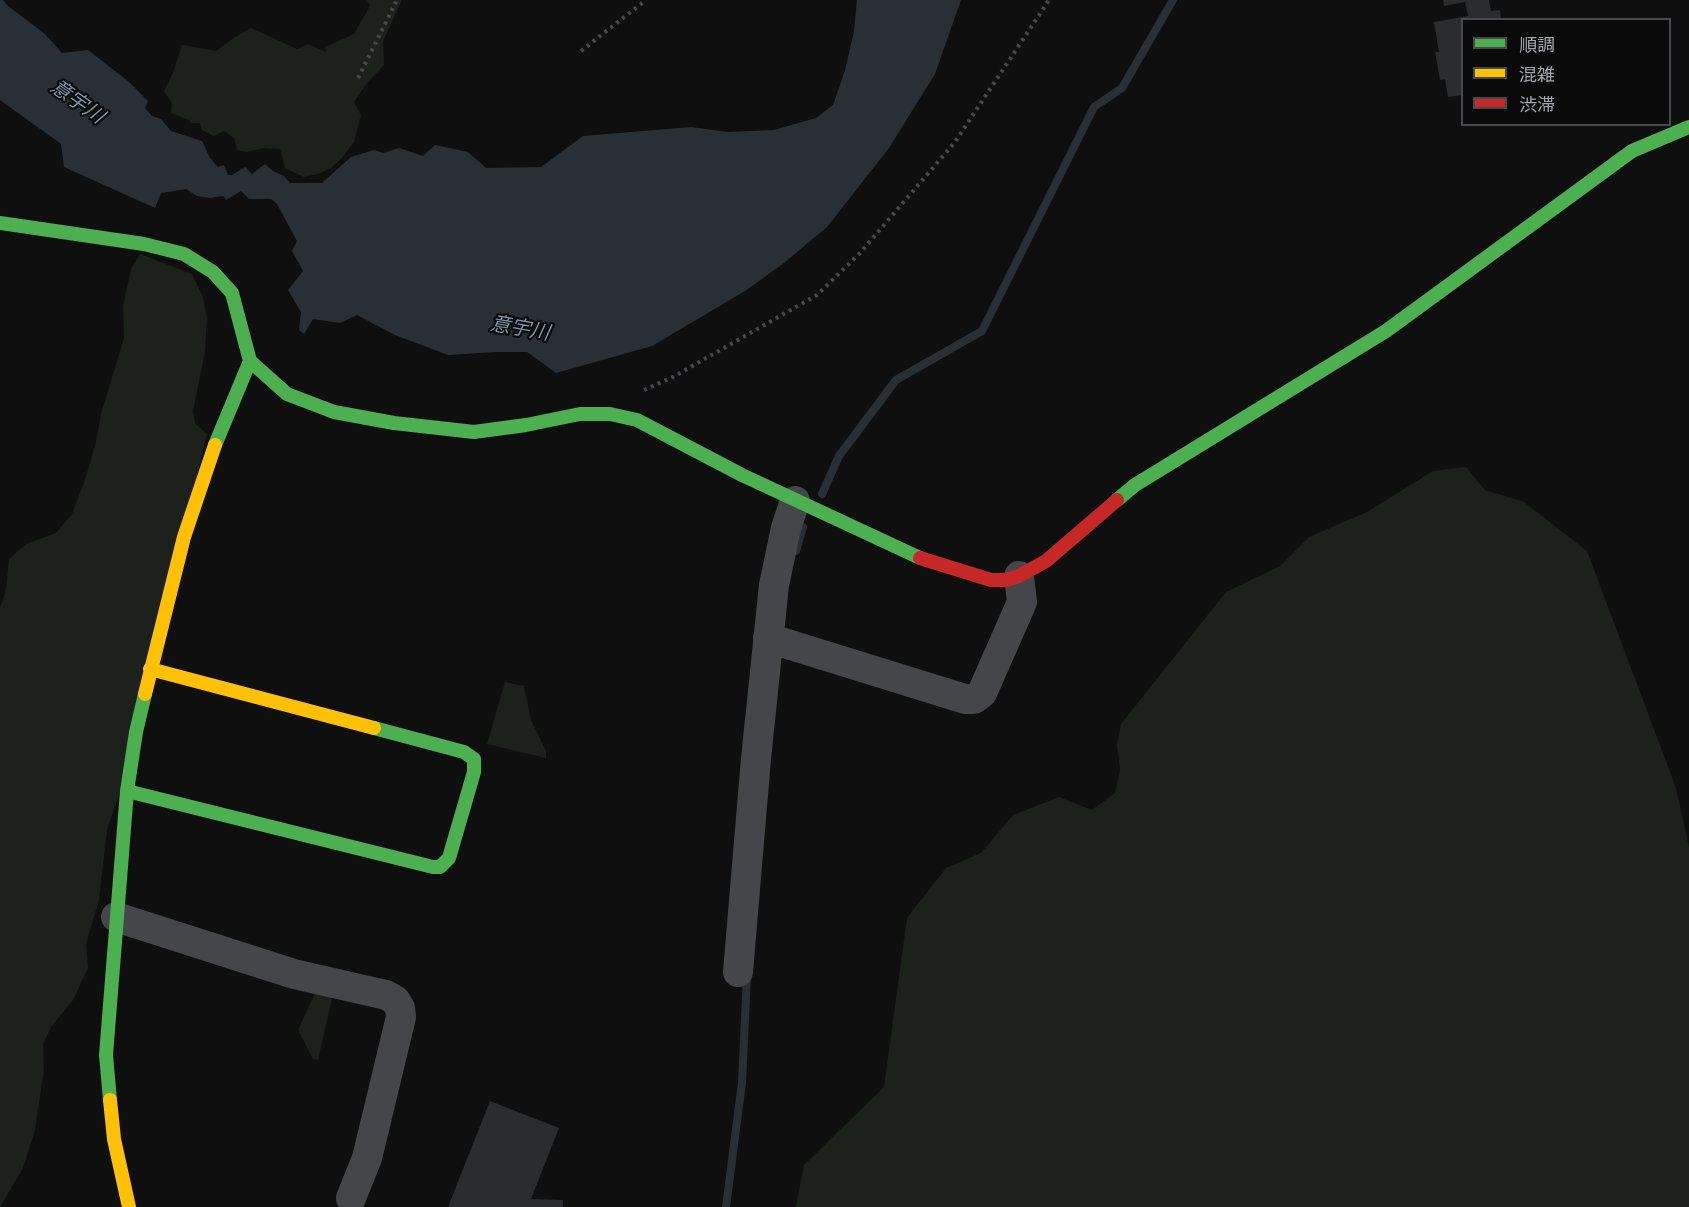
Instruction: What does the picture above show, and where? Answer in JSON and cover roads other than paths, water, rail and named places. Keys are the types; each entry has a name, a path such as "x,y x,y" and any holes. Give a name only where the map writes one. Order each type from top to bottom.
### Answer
{"street":[{"path":"0,223 144,244 184,254 213,272 232,294 250,362 287,394 334,412 394,423 474,432 526,425 580,414 610,414 637,420 795,501 918,557 991,580 1006,580 1019,576 1046,561 1135,485 1386,331 1632,151 1689,127"},
{"path":"129,1207 114,1139 106,1055 127,791 136,732 150,669 184,537 217,438 250,362"},
{"path":"738,972 777,640 774,585 795,501"},
{"path":"777,640 965,699 974,699 982,693 1022,602 1019,576"},
{"path":"127,791 440,867 449,858 474,772 474,759 464,752 150,669"},
{"path":"116,916 294,974 386,994 395,1000 400,1008 401,1017 367,1158 351,1198"}],"water":[{"name":"意宇川","path":"0,0 3,0 45,34 62,53 88,50 129,82 148,101 145,108 152,116 161,119 171,131 202,141 210,158 218,167 224,165 228,175 245,167 252,174 265,164 284,176 290,183 322,183 351,157 374,150 383,153 399,148 423,156 435,145 468,152 486,168 541,167 583,136 691,127 728,132 774,130 816,118 833,105 845,70 854,31 857,0 961,0 935,74 889,148 827,227 784,263 745,291 652,346 556,373 527,352 448,355 395,335 357,315 340,323 313,319 304,334 299,330 301,312 288,290 303,271 292,251 297,241 277,204 271,199 249,199 241,191 226,200 223,196 210,198 197,196 186,189 161,193 155,208 64,167 61,144 0,100"}],"waterway":[{"path":"822,494 839,456 896,380 982,331 1094,107 1122,88 1173,0"},
{"path":"796,551 803,527"},
{"path":"726,1207 742,1083 747,975"}]}
